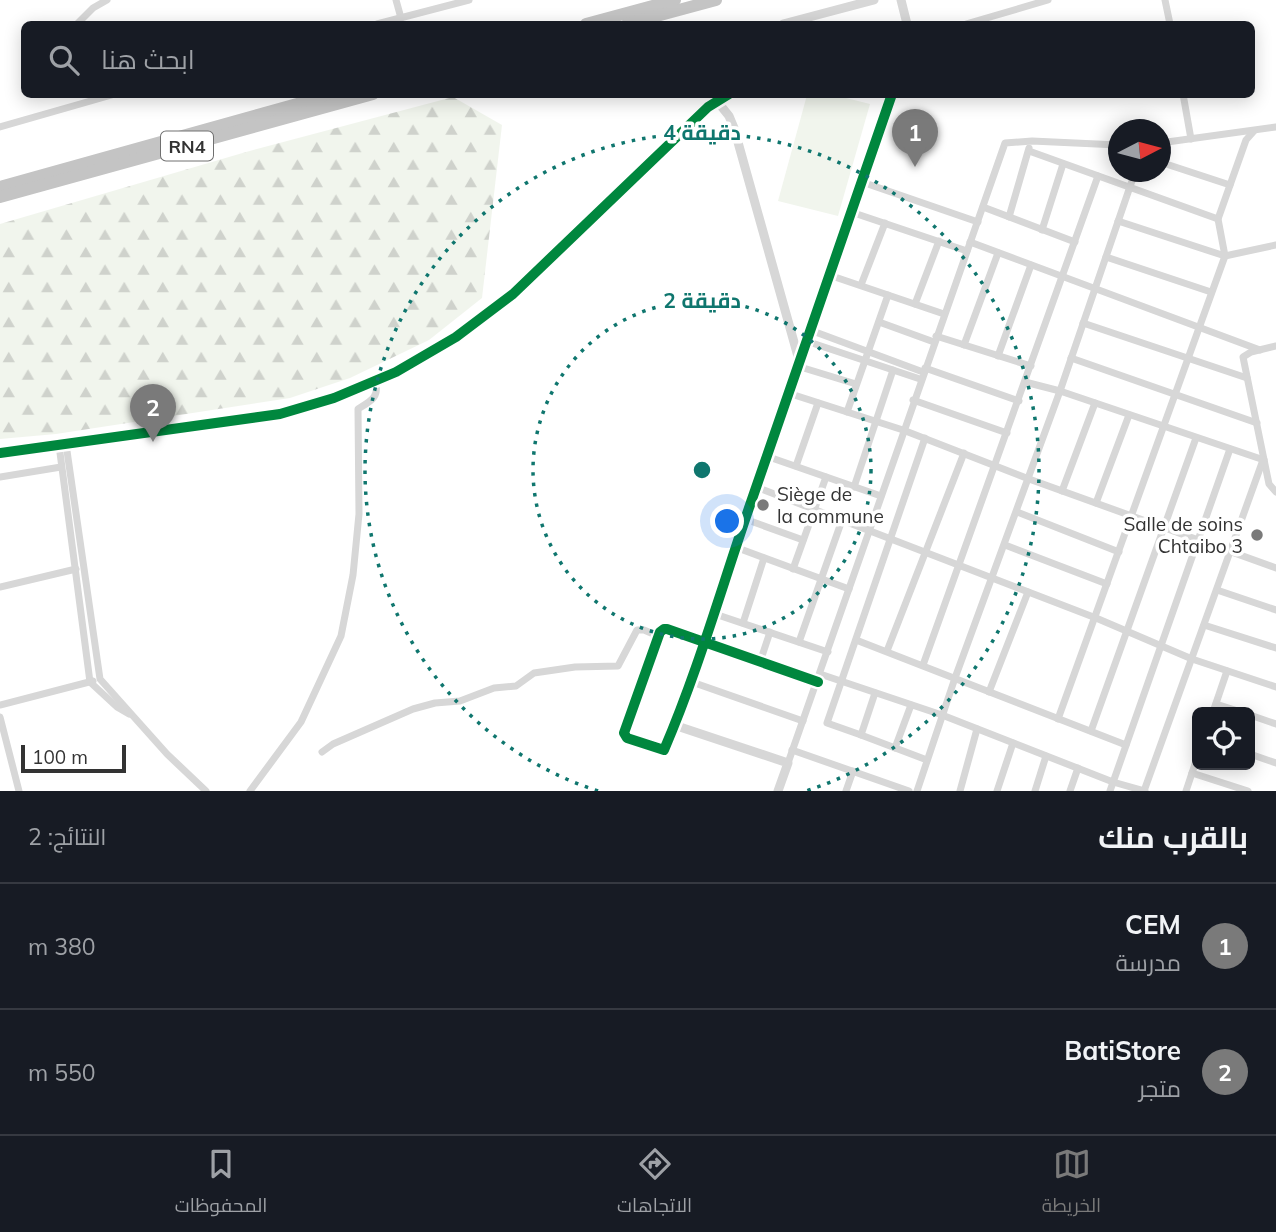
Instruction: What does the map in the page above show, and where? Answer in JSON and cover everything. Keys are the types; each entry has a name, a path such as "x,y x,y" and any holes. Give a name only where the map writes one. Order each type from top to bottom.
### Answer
{"highway":[{"path":"597,21 675,0"},
{"path":"638,21 716,0"},
{"name":"RN4","path":"0,187 319,98"},
{"name":"RN4","path":"0,197 359,98"}],"street":[{"path":"80,21 93,8 107,0"},
{"path":"396,0 401,18"},
{"path":"389,21 469,0"},
{"path":"794,21 874,0"},
{"path":"901,0 906,21"},
{"path":"976,21 1048,0"},
{"path":"1165,0 1169,21"},
{"path":"0,127 101,98"},
{"path":"0,453 280,414 334,398 396,372 456,337 513,294 708,107 722,98"},
{"path":"891,98 798,363 756,487 712,613 702,643 674,725 664,750 627,738 624,733 658,636 662,630 667,629 702,643 760,662 819,678 842,681 942,715 1113,782 1144,791 1263,460"},
{"path":"1184,98 1191,139"},
{"path":"717,101 729,116 734,128 798,363"},
{"path":"1171,142 1276,127"},
{"path":"1058,719 1225,257 1218,219 1246,140 1254,131"},
{"path":"1009,217 1032,141"},
{"path":"778,791 1005,143 1032,141 1108,145"},
{"path":"1029,151 1218,219"},
{"path":"1042,230 1063,164"},
{"path":"1171,165 1230,184"},
{"path":"923,665 1098,176"},
{"path":"862,182 978,222"},
{"path":"917,791 1132,182"},
{"path":"983,207 1075,242"},
{"path":"851,212 939,241 998,253 1260,350"},
{"path":"1118,221 1225,257 1276,245"},
{"path":"860,285 884,223"},
{"path":"915,304 939,241"},
{"path":"964,345 998,253"},
{"path":"1106,257 1211,292"},
{"path":"998,356 1031,265"},
{"path":"829,275 944,314"},
{"path":"847,412 888,295"},
{"path":"879,322 1031,366"},
{"path":"1083,323 1247,378"},
{"path":"810,330 893,370 923,373"},
{"path":"806,341 1019,401"},
{"path":"1275,491 1269,484 1263,460 1242,357 1260,350 1276,348"},
{"path":"1071,358 1257,424"},
{"path":"798,363 856,384"},
{"path":"854,487 893,370"},
{"path":"250,791 301,722 341,636 353,575 359,514 358,409 375,398 378,390 375,381"},
{"path":"1025,382 1060,391 1263,460"},
{"path":"788,393 903,430 1029,479 1276,568"},
{"path":"914,400 1007,433"},
{"path":"796,466 818,403"},
{"path":"1062,491 1095,403"},
{"path":"1096,503 1129,415"},
{"path":"925,438 827,723 928,760"},
{"path":"1091,731 1196,438"},
{"path":"62,444 61,467 90,682 117,708 135,717"},
{"path":"62,444 100,679 167,754 206,791"},
{"path":"1110,791 1230,449"},
{"path":"887,651 964,453"},
{"path":"766,456 881,496"},
{"path":"0,477 61,467"},
{"path":"793,569 826,477"},
{"path":"756,487 1096,618 1192,659 1276,687"},
{"path":"1017,512 1119,552"},
{"path":"745,519 803,540"},
{"path":"799,642 842,520"},
{"path":"1005,545 1107,584"},
{"path":"735,547 849,589"},
{"path":"743,623 764,558"},
{"path":"0,587 84,568"},
{"path":"1217,590 1276,610"},
{"path":"989,692 1028,592"},
{"path":"712,613 828,652"},
{"path":"1205,625 1276,648"},
{"path":"322,752 333,744 413,709 460,701 494,688 516,686 534,673 575,667 616,667 622,662 637,630 644,629 658,636"},
{"path":"760,662 770,632"},
{"path":"856,640 1126,744"},
{"path":"1215,707 1227,671"},
{"path":"0,705 100,679"},
{"path":"689,681 803,721"},
{"path":"861,735 875,693"},
{"path":"1216,704 1225,707"},
{"path":"895,748 911,705"},
{"path":"0,717 19,791"},
{"path":"1255,717 1276,724"},
{"path":"674,725 788,763"},
{"path":"960,791 977,729"},
{"path":"997,791 1013,743"},
{"path":"792,750 909,791"},
{"path":"1035,791 1046,756"},
{"path":"1255,756 1276,763"},
{"path":"1070,791 1078,768"},
{"path":"1186,791 1193,770"},
{"path":"846,791 853,771"},
{"path":"1192,773 1223,787 1248,791"}],"green space":[{"path":"449,98 455,98 502,125 482,298 429,340 350,378 290,398 56,434 0,439 0,224 246,152"},
{"path":"806,98 846,98 870,104 838,216 778,201"}],"cycle path":[{"path":"0,453 280,414 334,398 396,372 456,337 513,294 708,107 723,98"},
{"path":"704,642 891,98"},
{"path":"667,629 704,642 664,750 627,738 624,733 660,632 667,629"},
{"path":"704,642 818,682"}],"place":[{"name":"CEM","path":"915,167"},
{"name":"BatiStore","path":"153,442"},
{"name":"Siège de la commune","path":"763,505"},
{"name":"Salle de soins Chtaibo 3","path":"1257,535"}]}
